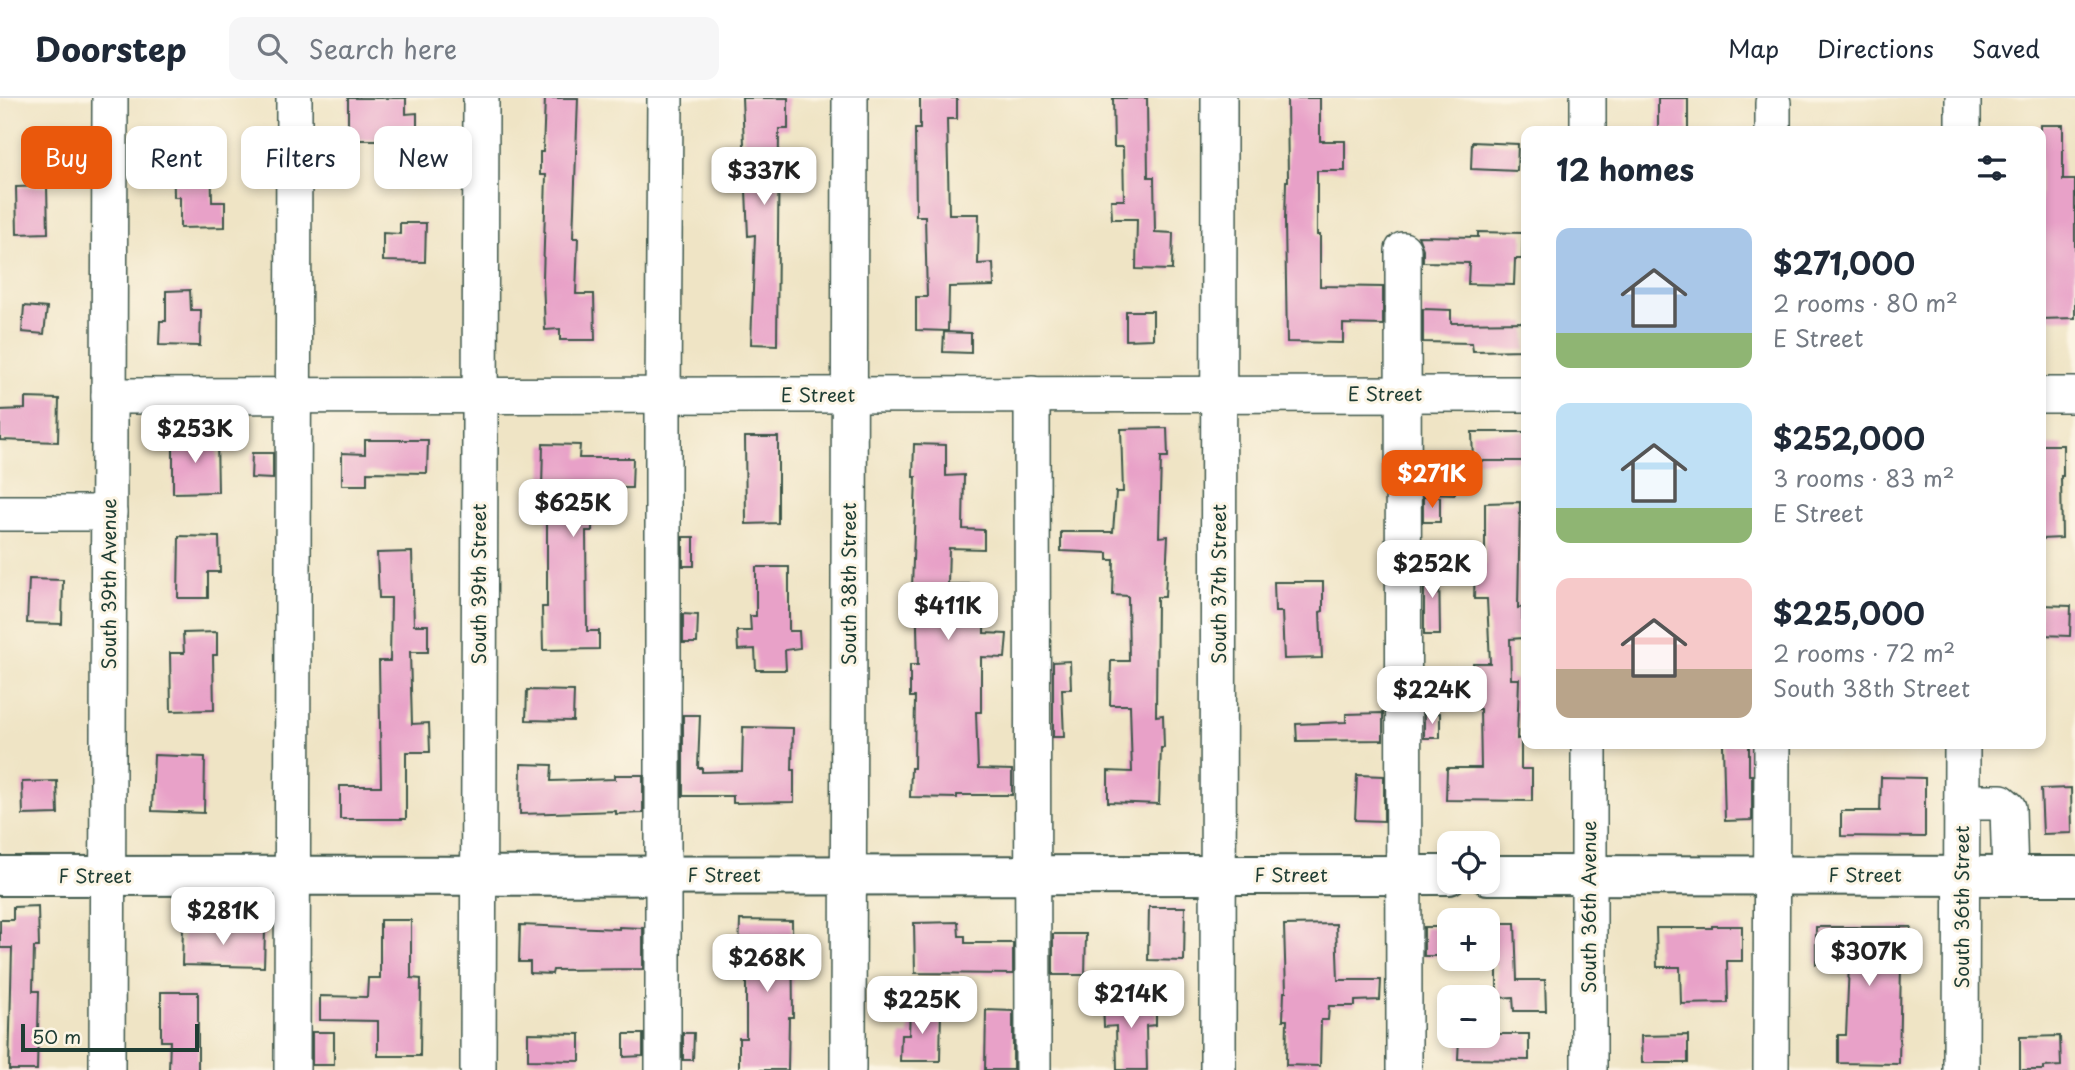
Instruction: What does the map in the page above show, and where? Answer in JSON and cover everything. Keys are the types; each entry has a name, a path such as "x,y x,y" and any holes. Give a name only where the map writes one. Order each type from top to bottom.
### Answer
{"main road":[{"name":"F Street","path":"0,876 1437,875"},
{"name":"F Street","path":"1500,875 2075,876"}],"street":[{"name":"South 39th Avenue","path":"107,1070 110,98"},
{"path":"292,1070 294,98"},
{"name":"South 39th Street","path":"478,1070 481,98"},
{"path":"663,1070 665,98"},
{"name":"South 38th Street","path":"848,1070 850,98"},
{"name":"South 37th Street","path":"1218,1070 1219,98"},
{"path":"1588,98 1588,126"},
{"path":"1963,98 1963,126"},
{"path":"1403,250 1404,1070"},
{"path":"1032,394 1032,1070"},
{"name":"E Street","path":"109,396 1521,394"},
{"path":"2046,395 2075,395"},
{"path":"0,513 109,513"},
{"name":"South 36th Avenue","path":"1588,1070 1589,749"},
{"path":"1771,1070 1772,749"},
{"name":"South 36th Street","path":"1961,1070 1962,749"},
{"path":"1962,802 2001,802 2008,808 2010,875"}],"building":[{"path":"348,98 406,98 406,114 417,113 417,126 374,126 374,140 360,140 360,126 348,126"},
{"path":"545,98 578,98 573,238 578,238 576,294 594,294 595,340 560,340 560,329 545,330 543,278 546,175 540,175 540,152 543,152"},
{"path":"742,98 788,98 788,129 779,129 777,345 751,344 755,235 748,236"},
{"path":"920,98 957,98 957,119 947,119 949,214 979,214 978,264 993,263 994,286 949,287 948,331 916,330 916,297 927,297 925,216 916,216 915,129 920,129"},
{"path":"1113,98 1147,98 1148,177 1154,177 1155,232 1173,233 1172,270 1136,269 1137,219 1112,219 1111,200 1124,200 1123,147 1114,147"},
{"path":"1287,98 1320,98 1320,141 1345,141 1345,171 1317,171 1320,286 1383,287 1383,325 1343,324 1343,343 1287,342"},
{"path":"1658,98 1688,98 1688,126 1658,126"},
{"path":"2063,125 2063,180 2075,180 2075,318 2046,319 2046,126 2040,126"},
{"path":"1472,142 1518,144 1517,171 1471,169"},
{"path":"16,187 47,189 48,233 17,234"},
{"path":"174,189 212,189 212,202 225,202 225,227 180,228 180,197 174,197"},
{"path":"400,223 426,223 425,262 383,261 383,233 400,234"},
{"path":"1478,232 1521,233 1521,259 1515,259 1514,285 1468,284 1469,263 1423,262 1423,249 1418,236 1478,237"},
{"path":"190,290 191,310 201,310 200,346 159,345 160,321 166,321 166,291"},
{"path":"24,306 47,308 44,334 22,332"},
{"path":"1423,309 1451,310 1451,323 1521,322 1521,350 1473,351 1472,343 1423,342"},
{"path":"1126,311 1153,311 1153,339 1126,340"},
{"path":"944,332 971,333 971,353 943,352"},
{"path":"25,398 59,399 58,442 0,440 0,410 25,409"},
{"path":"1167,428 1168,457 1161,457 1159,537 1168,536 1165,597 1157,597 1156,716 1163,715 1164,748 1161,748 1159,804 1108,802 1108,771 1132,772 1130,705 1110,705 1111,661 1129,661 1128,596 1113,595 1114,560 1108,560 1108,553 1061,551 1061,532 1113,532 1116,492 1123,492 1121,429"},
{"path":"1472,432 1521,432 1521,461 1473,461"},
{"path":"217,437 218,492 173,493 173,438"},
{"path":"745,437 778,437 778,523 746,524"},
{"path":"365,440 428,440 427,473 367,472 367,485 342,485 342,453 365,454"},
{"path":"543,444 580,445 579,458 633,458 632,488 593,488 592,531 586,531 587,631 599,631 599,649 543,650 542,607 547,607 547,491 542,490"},
{"path":"914,444 946,445 946,476 964,475 963,529 984,530 984,549 949,548 948,584 985,584 984,633 1007,634 1005,658 981,657 981,712 976,712 978,769 1012,770 1012,795 910,797 911,768 914,768 915,697 910,697 910,665 918,665 916,588 912,588 916,477 913,477"},
{"path":"2046,445 2063,445 2062,538 2046,539"},
{"path":"252,453 273,453 273,479 251,478"},
{"path":"1426,454 1456,454 1455,494 1425,493"},
{"path":"1423,497 1440,497 1440,522 1423,522"},
{"path":"1520,502 1518,608 1521,607 1521,638 1510,639 1511,679 1519,679 1517,739 1521,738 1521,769 1532,769 1532,801 1446,800 1447,768 1481,768 1480,709 1469,709 1473,663 1490,663 1487,599 1474,599 1475,563 1485,564 1485,503"},
{"path":"179,536 219,537 220,572 208,572 208,598 178,598"},
{"path":"683,537 694,537 694,566 683,566"},
{"path":"412,552 414,625 428,625 428,652 410,652 412,724 429,723 430,752 406,752 406,819 340,819 340,786 381,786 379,661 390,661 391,598 379,598 377,553"},
{"path":"1439,563 1440,635 1424,635 1424,564"},
{"path":"756,567 789,567 789,631 799,631 800,648 785,650 786,670 756,670 755,649 738,650 737,631 751,631 750,616 756,616"},
{"path":"29,579 63,580 62,624 27,623"},
{"path":"1274,582 1323,582 1323,611 1320,612 1322,658 1284,659 1282,612 1275,612"},
{"path":"2046,605 2071,606 2070,636 2046,635"},
{"path":"683,614 698,615 697,643 683,643"},
{"path":"217,632 217,655 213,655 214,710 171,711 170,653 184,653 183,633"},
{"path":"1070,661 1071,689 1062,689 1064,737 1053,737 1053,662"},
{"path":"527,690 574,691 573,721 526,720"},
{"path":"1383,713 1383,740 1297,741 1296,724 1346,722 1346,714"},
{"path":"1440,713 1440,738 1424,738 1424,714"},
{"path":"683,715 700,715 698,768 702,768 702,772 742,771 743,727 793,728 794,802 733,803 733,796 683,796"},
{"path":"1723,749 1749,749 1752,820 1725,821"},
{"path":"154,755 205,757 204,813 152,811"},
{"path":"521,764 552,765 551,781 615,779 615,775 643,775 643,813 616,814 616,811 520,814"},
{"path":"1357,775 1384,776 1384,821 1355,820"},
{"path":"1881,777 1925,778 1925,837 1841,836 1841,811 1880,811"},
{"path":"57,781 58,814 23,815 22,782"},
{"path":"2071,788 2072,833 2043,834 2041,789"},
{"path":"38,906 39,947 34,947 33,991 39,991 37,1070 9,1070 12,948 0,948 0,920 13,920 13,907"},
{"path":"1149,907 1185,907 1184,961 1148,960"},
{"path":"380,920 411,920 411,978 421,979 420,1056 378,1056 378,1021 320,1020 320,996 367,997 368,978 380,978"},
{"path":"740,920 792,921 793,1017 789,1017 788,1070 739,1070 739,1038 746,1038 746,955 739,955"},
{"path":"958,922 959,936 965,936 965,943 1013,943 1013,974 915,973 914,923"},
{"path":"1500,923 1515,923 1517,980 1545,980 1546,1011 1514,1011 1513,997 1500,998 1500,985 1497,985 1497,971 1500,971"},
{"path":"1336,924 1338,980 1381,980 1380,1000 1355,1001 1355,1006 1329,1006 1328,1020 1321,1020 1320,1066 1286,1065 1287,1020 1283,1020 1286,992 1284,925"},
{"path":"183,925 265,930 264,967 182,965"},
{"path":"520,925 643,928 643,969 553,970 552,974 530,973 530,962 519,962"},
{"path":"1742,926 1742,961 1727,961 1728,1003 1681,1004 1680,967 1657,967 1656,928"},
{"path":"1424,927 1437,927 1437,956 1424,956"},
{"path":"1816,927 1911,927 1911,964 1901,964 1899,1064 1838,1063 1838,1035 1846,1035 1849,964 1816,964"},
{"path":"1053,934 1086,934 1085,975 1053,975"},
{"path":"161,992 198,992 198,1070 169,1070 170,1041 161,1041"},
{"path":"1156,1000 1156,1025 1146,1026 1147,1070 1117,1070 1116,1026 1104,1027 1103,1001"},
{"path":"910,1007 941,1008 940,1061 900,1061 901,1035 909,1035"},
{"path":"986,1010 1013,1011 1013,1070 985,1070"},
{"path":"312,1032 334,1032 334,1065 312,1065"},
{"path":"528,1033 580,1034 580,1061 528,1060"},
{"path":"683,1033 694,1033 693,1060 683,1060"},
{"path":"624,1034 643,1034 643,1056 624,1057"},
{"path":"1500,1034 1529,1034 1529,1060 1458,1059 1459,1048 1500,1048"},
{"path":"1688,1035 1688,1063 1642,1063 1641,1036"},
{"path":"2060,1036 2061,1066 2044,1067 2044,1070 2020,1070 2020,1037"}]}
